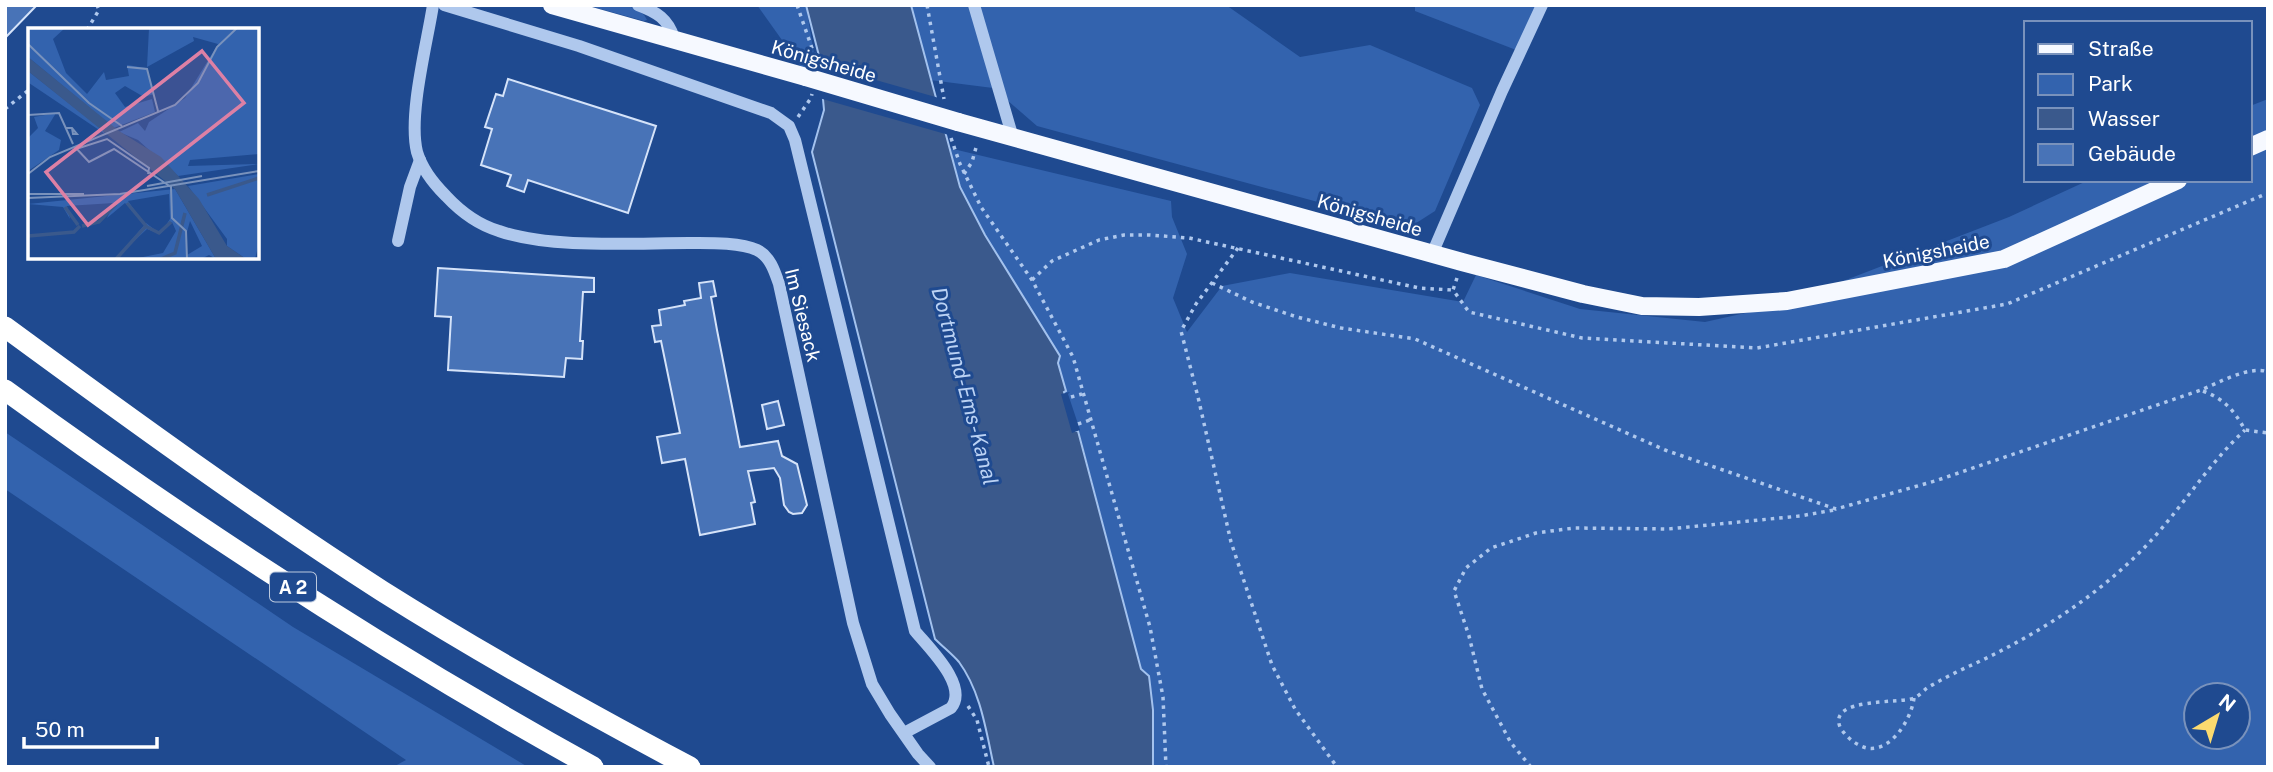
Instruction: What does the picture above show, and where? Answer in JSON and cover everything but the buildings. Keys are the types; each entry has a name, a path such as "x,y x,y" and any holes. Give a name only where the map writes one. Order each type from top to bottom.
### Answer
{"highway":[{"name":"A 2","path":"5,327 172,449 384,592 531,679 690,767"},
{"name":"A 2","path":"5,390 262,567 495,712 593,767"}],"main road":[{"name":"Königsheide","path":"552,5 806,77 954,130 1013,138 1432,254 1583,294 1642,306 1699,307 1787,301 2004,259 2174,182"},
{"path":"2252,146 2268,139"}],"street":[{"name":"Im Siesack","path":"433,5 416,110 416,137 420,160 432,181 472,218 498,231 558,242 703,243 742,246 758,250 768,258 779,284 853,624 872,684 930,767"},
{"path":"444,5 579,46 771,113 789,126 795,140 915,631 940,661 956,690 956,702 951,708 904,733"},
{"path":"638,5 655,11 670,25 674,38"},
{"path":"974,5 1013,138"},
{"path":"1432,254 1542,5"},
{"path":"398,242 410,187 420,160"}],"path":[{"path":"88,28 99,10 97,5"},
{"path":"782,5 794,5"},
{"path":"927,5 944,99"},
{"path":"5,109 28,91"},
{"path":"954,130 964,174 981,207 1031,280 1073,357 1150,627 1163,697 1166,767"},
{"path":"964,174 972,162 977,142"},
{"path":"1031,280 1052,261 1098,240 1124,234 1189,238 1419,288 1453,290"},
{"path":"1238,248 1196,304 1181,331 1205,423 1231,542 1272,665 1295,709 1337,767"},
{"path":"1212,283 1252,302 1297,317 1341,328 1415,339 1665,450 1836,509"},
{"path":"1531,767 1511,743 1482,690 1469,636 1454,591 1466,568 1491,548 1535,533 1574,528 1668,530 1800,516 1836,509 1935,481 2201,390 2238,374 2261,369 2268,372"},
{"path":"2201,390 2227,403 2245,430 2268,433"},
{"path":"1071,397 1083,394"},
{"path":"1078,424 1090,420"},
{"path":"1914,698 1912,710 1883,748 1865,748 1848,737 1838,720 1842,712 1853,706 1914,698 1960,671 2032,635 2081,603 2141,551 2227,446 2245,430"},
{"path":"956,702 969,706 977,720 989,767"}],"green space":[{"path":"586,5 629,6 637,9 647,20 644,21"},
{"path":"757,5 806,5 814,54 804,71"},
{"path":"911,5 1226,5 1300,57 1370,45 1472,88 1480,105 1435,211 1410,227 1037,126 993,88 930,80"},
{"path":"1415,5 1545,5 1524,53 1415,11"},
{"path":"2268,99 2268,767 1153,767 1149,676 1141,669 1079,431 1075,431 1064,392 1066,391 1058,363 1060,356 985,235 960,187 949,148 1171,201 1172,217 1187,254 1173,298 1187,332 1222,286 1290,273 1463,302 1476,275 1580,309 1705,322 1781,305 2009,217 2085,182 2252,182 2252,105"},
{"path":"5,432 293,627 528,767 393,767 406,760 5,489"}],"water":[{"name":"Dortmund-Ems-Kanal","path":"806,5 911,5 960,187 985,235 1060,356 1058,363 1066,391 1064,392 1075,431 1078,431 1141,669 1149,676 1153,710 1153,767 994,767 982,712 973,686 959,662 935,639 812,152 824,110 819,56"}],"pier":[{"path":"816,63 939,98 949,135 819,98"},
{"path":"1070,392 1068,394 1080,430 1072,433 1061,394"}]}
